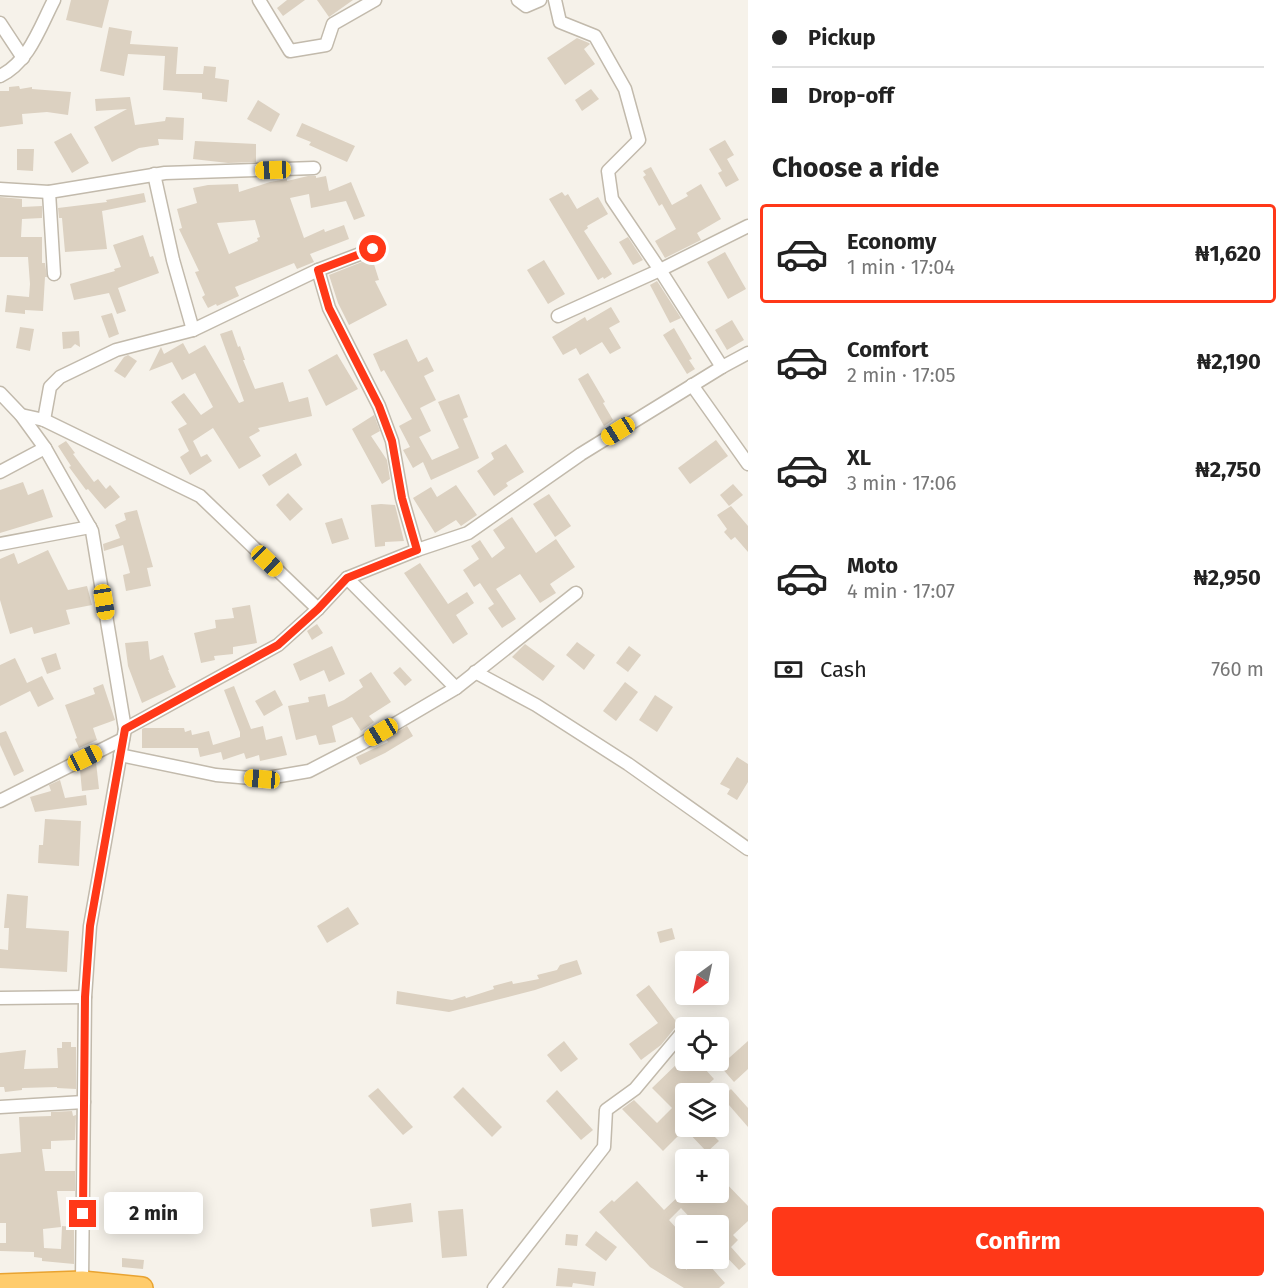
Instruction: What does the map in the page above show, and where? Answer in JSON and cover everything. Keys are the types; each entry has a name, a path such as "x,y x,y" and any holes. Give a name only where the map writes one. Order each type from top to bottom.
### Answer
{"highway":[{"path":"0,1285 82,1282 142,1288"}],"street":[{"path":"0,76 23,58 54,0"},
{"path":"259,0 290,51 326,45 333,24 375,0"},
{"path":"518,0 526,6 540,0"},
{"path":"555,0 560,22 595,36 625,89 639,140 608,171 612,199 722,367"},
{"path":"0,23 23,58"},
{"path":"0,189 49,192 154,174 314,168"},
{"path":"154,174 173,260 194,330"},
{"path":"49,192 54,274"},
{"path":"558,316 660,270 748,226"},
{"path":"44,420 50,387 60,377 116,350 194,330 318,270 373,249"},
{"path":"318,270 329,308 379,406 392,441 402,498 417,550"},
{"path":"0,801 124,734 278,645 318,609 347,578 417,550 468,533 581,454 748,353"},
{"path":"692,385 748,464"},
{"path":"0,393 21,415 45,448 90,527 124,734 90,926 85,997 82,1282"},
{"path":"21,415 44,420 200,496 318,609"},
{"path":"0,472 45,448"},
{"path":"0,544 90,527"},
{"path":"347,578 456,688"},
{"path":"120,755 216,776 262,779 309,771 361,744 456,688 576,593"},
{"path":"475,672 536,705 628,764 748,849"},
{"path":"0,998 85,997"},
{"path":"494,1288 604,1147 606,1110 635,1089 675,1041"},
{"path":"0,1107 84,1101"}],"building":[{"path":"71,0 109,0 102,28 66,20"},
{"path":"287,0 305,0 283,16 277,8"},
{"path":"317,0 353,0 329,17"},
{"path":"109,27 132,31 130,44 178,47 176,74 203,74 204,66 216,67 215,78 229,80 227,102 202,99 202,93 163,90 165,56 128,54 124,76 100,71"},
{"path":"577,38 590,44 584,49 595,64 565,85 547,58"},
{"path":"19,86 20,89 32,87 32,89 71,92 68,115 47,112 22,114 23,124 0,127 0,91 9,91 9,87"},
{"path":"591,89 599,99 582,111 575,100"},
{"path":"130,97 135,125 165,121 166,117 184,118 183,140 158,139 159,145 139,148 112,162 94,127 127,109 96,111 95,99"},
{"path":"258,100 280,114 271,132 247,119"},
{"path":"302,123 355,146 347,162 309,145 311,142 296,136"},
{"path":"71,133 89,163 72,173 54,142"},
{"path":"725,140 734,155 727,159 739,180 726,187 718,173 722,171 709,149"},
{"path":"195,141 256,144 256,162 228,163 193,159"},
{"path":"17,149 34,149 33,171 17,170"},
{"path":"651,167 672,205 688,196 686,193 701,184 721,219 697,233 701,240 665,258 655,241 676,229 662,204 659,206 643,177 646,175 643,171"},
{"path":"308,176 316,176 316,178 326,176 329,191 351,182 365,216 354,220 346,201 311,208 309,194 290,198 304,238 324,229 325,232 344,225 349,239 310,254 314,262 297,269 294,263 235,287 239,296 208,308 202,297 205,295 195,272 199,271 179,229 182,228 177,209 197,203 193,188 238,184 239,192 270,182 287,179 287,181","holes":["255,220 260,237 257,238 258,241 229,254 217,223"]},
{"path":"562,192 565,196 568,194 577,209 598,197 608,214 587,226 588,228 584,231 612,274 604,279 603,277 598,280 549,199"},
{"path":"144,193 146,202 102,211 107,249 65,252 62,218 59,218 58,208 107,202 106,200"},
{"path":"0,197 22,199 22,207 42,206 42,218 22,219 21,237 42,237 42,263 45,263 47,277 45,277 43,311 25,310 25,314 5,312 7,295 29,297 30,284 28,257 0,257"},
{"path":"143,235 150,257 153,256 159,273 118,288 126,311 117,314 109,293 74,300 70,284 115,271 114,269 121,267 113,245"},
{"path":"628,237 643,260 633,265 619,242"},
{"path":"725,252 746,289 728,299 707,262"},
{"path":"372,258 379,280 375,281 387,305 349,325 338,303 329,275"},
{"path":"544,260 565,294 548,304 527,270"},
{"path":"657,281 681,318 670,323 650,285"},
{"path":"611,307 620,322 609,328 621,348 610,354 602,342 580,355 576,348 563,355 552,337 585,317 587,321"},
{"path":"112,313 119,334 109,338 101,316"},
{"path":"732,320 744,340 727,350 715,330"},
{"path":"20,327 34,329 30,351 16,348"},
{"path":"674,328 692,359 689,360 695,369 687,374 663,335"},
{"path":"232,330 255,389 283,382 289,402 308,397 312,416 258,428 260,431 249,437 261,456 239,469 213,428 193,441 201,457 207,454 212,461 190,475 180,457 189,451 178,429 187,424 171,402 184,393 201,415 213,407 195,373 182,380 172,362 149,371 161,347 164,354 183,343 189,354 205,345 239,403 244,401 220,334"},
{"path":"79,331 80,347 75,344 71,348 63,349 62,332"},
{"path":"407,339 418,362 427,357 434,371 424,376 436,400 420,408 431,431 419,437 432,460 459,448 438,402 459,394 468,417 463,419 479,458 431,480 423,462 413,468 403,450 410,447 399,426 412,419 384,370 381,372 373,354"},
{"path":"337,354 358,389 326,406 308,370"},
{"path":"128,355 137,361 125,378 114,371"},
{"path":"588,373 613,420 604,426 578,379"},
{"path":"374,415 380,431 371,436 387,460 390,479 382,484 352,429"},
{"path":"716,440 728,456 690,484 678,468"},
{"path":"66,441 94,482 98,479 106,489 110,485 120,497 105,509 88,489 86,490 69,467 71,466 58,446"},
{"path":"506,444 524,472 506,483 508,486 494,496 477,471 494,459 491,453"},
{"path":"296,453 302,465 269,486 262,475"},
{"path":"23,482 28,495 43,489 53,517 0,533 0,490"},
{"path":"733,484 743,495 729,506 720,495"},
{"path":"456,485 477,515 461,526 456,520 435,533 413,498 431,487 437,497"},
{"path":"288,493 303,509 290,521 276,505"},
{"path":"549,494 571,526 555,537 533,504"},
{"path":"371,505 395,505 404,541 385,542 385,546 375,547"},
{"path":"731,506 748,526 748,552 735,537 731,540 724,532 727,529 717,515"},
{"path":"137,510 153,567 147,568 151,586 126,591 123,575 130,573 123,545 104,551 103,544 120,538 115,525 126,520 124,513"},
{"path":"512,517 536,553 556,539 575,567 550,584 556,593 540,603 520,574 496,589 516,619 502,628 488,608 494,604 480,583 474,587 463,570 479,559 471,546 480,540 492,558 505,548 493,530"},
{"path":"342,518 349,539 332,544 325,523"},
{"path":"48,550 68,590 87,586 92,605 66,610 70,624 34,634 32,627 10,634 0,600 0,559 14,553 18,564"},
{"path":"420,563 448,604 467,592 474,603 456,615 468,634 453,644 404,573"},
{"path":"250,605 257,643 233,647 233,654 214,656 215,660 201,663 194,633 216,628 215,620 234,618 232,608"},
{"path":"317,624 323,633 312,640 307,631"},
{"path":"148,641 150,660 163,655 176,687 142,703 128,666 125,643"},
{"path":"577,642 595,655 584,670 566,655"},
{"path":"525,644 555,666 543,681 512,657"},
{"path":"332,646 345,674 329,682 324,670 300,681 293,664"},
{"path":"629,646 641,655 628,672 616,663"},
{"path":"56,653 61,669 47,674 41,658"},
{"path":"15,658 27,683 42,676 54,699 38,707 30,691 0,706 0,665"},
{"path":"400,667 412,680 405,686 393,673"},
{"path":"371,672 391,702 369,716 374,722 361,731 352,717 332,726 336,742 319,745 316,735 296,740 288,706 309,702 308,697 325,694 328,707 344,700 363,687 359,680"},
{"path":"625,682 638,692 616,721 603,711"},
{"path":"103,684 115,720 93,728 97,740 79,748 65,705 95,694 93,688"},
{"path":"234,686 251,729 263,726 266,740 282,736 287,755 260,761 259,755 246,759 244,753 223,760 221,752 200,757 198,748 142,748 142,729 144,728 184,728 185,732 191,730 192,735 209,731 213,745 240,737 224,690"},
{"path":"275,690 283,705 264,716 255,701"},
{"path":"655,695 673,707 657,732 639,720"},
{"path":"407,726 413,736 360,765 356,757 388,742 386,739"},
{"path":"6,731 24,771 14,776 0,745 0,733"},
{"path":"737,757 748,764 748,782 737,800 727,794 730,789 720,784"},
{"path":"96,762 99,789 82,791 80,770"},
{"path":"60,780 65,798 86,795 87,805 35,812 30,797 51,791 49,785"},
{"path":"45,819 81,821 79,866 38,863 39,845 43,845"},
{"path":"7,894 28,896 26,928 69,931 67,972 0,968 0,949 8,950 9,928 4,928"},
{"path":"348,907 359,924 327,943 317,926"},
{"path":"672,928 675,939 660,943 657,932"},
{"path":"577,960 582,974 535,990 449,1012 396,1004 397,991 452,1000 465,996 466,998 494,989 493,986 512,981 513,984 539,979 537,975 557,970 560,965"},
{"path":"649,985 675,1020 675,1028 661,1045 641,1060 629,1044 658,1023 636,995"},
{"path":"564,1041 578,1059 561,1072 547,1055"},
{"path":"748,1041 748,1069 734,1082 724,1071 729,1071 729,1058"},
{"path":"62,1042 71,1042 71,1047 76,1047 76,1089 22,1088 22,1090 5,1092 4,1087 0,1087 0,1053 26,1050 24,1069 58,1068 57,1048 62,1048"},
{"path":"675,1066 675,1071 707,1071 714,1079 709,1083 675,1083 675,1137 677,1137 663,1151 622,1109 634,1100 657,1123 672,1108 652,1088"},
{"path":"463,1087 502,1127 492,1137 453,1097"},
{"path":"378,1088 413,1127 403,1135 368,1096"},
{"path":"731,1089 748,1108 748,1127 729,1105"},
{"path":"557,1090 593,1130 581,1140 546,1101"},
{"path":"72,1111 73,1116 76,1115 75,1140 51,1141 51,1149 42,1149 45,1171 75,1171 75,1191 57,1191 61,1227 43,1229 44,1248 61,1249 62,1226 74,1227 74,1264 42,1261 42,1258 34,1257 34,1252 0,1251 0,1243 6,1243 6,1223 0,1223 0,1154 21,1152 19,1117 51,1116 51,1112"},
{"path":"693,1137 715,1137 719,1141 710,1149 704,1149"},
{"path":"637,1181 664,1210 675,1200 675,1203 729,1203 729,1186 748,1206 748,1221 733,1235 738,1240 731,1247 746,1264 739,1270 729,1260 729,1215 688,1215 681,1208 669,1220 675,1227 675,1269 713,1269 725,1283 719,1288 684,1288 650,1267 599,1212"},
{"path":"411,1203 413,1222 372,1227 370,1209"},
{"path":"463,1209 467,1256 442,1258 438,1211"},
{"path":"596,1231 617,1247 606,1261 585,1245"},
{"path":"566,1234 578,1235 577,1246 565,1245"},
{"path":"122,1258 144,1260 143,1269 122,1267"},
{"path":"558,1268 596,1272 594,1286 573,1283 572,1287 556,1286"}],"route":[{"path":"83,1214 85,997 90,926 125,729 278,645 318,609 347,578 417,550 402,498 392,441 379,406 329,308 318,270 373,249"}]}
